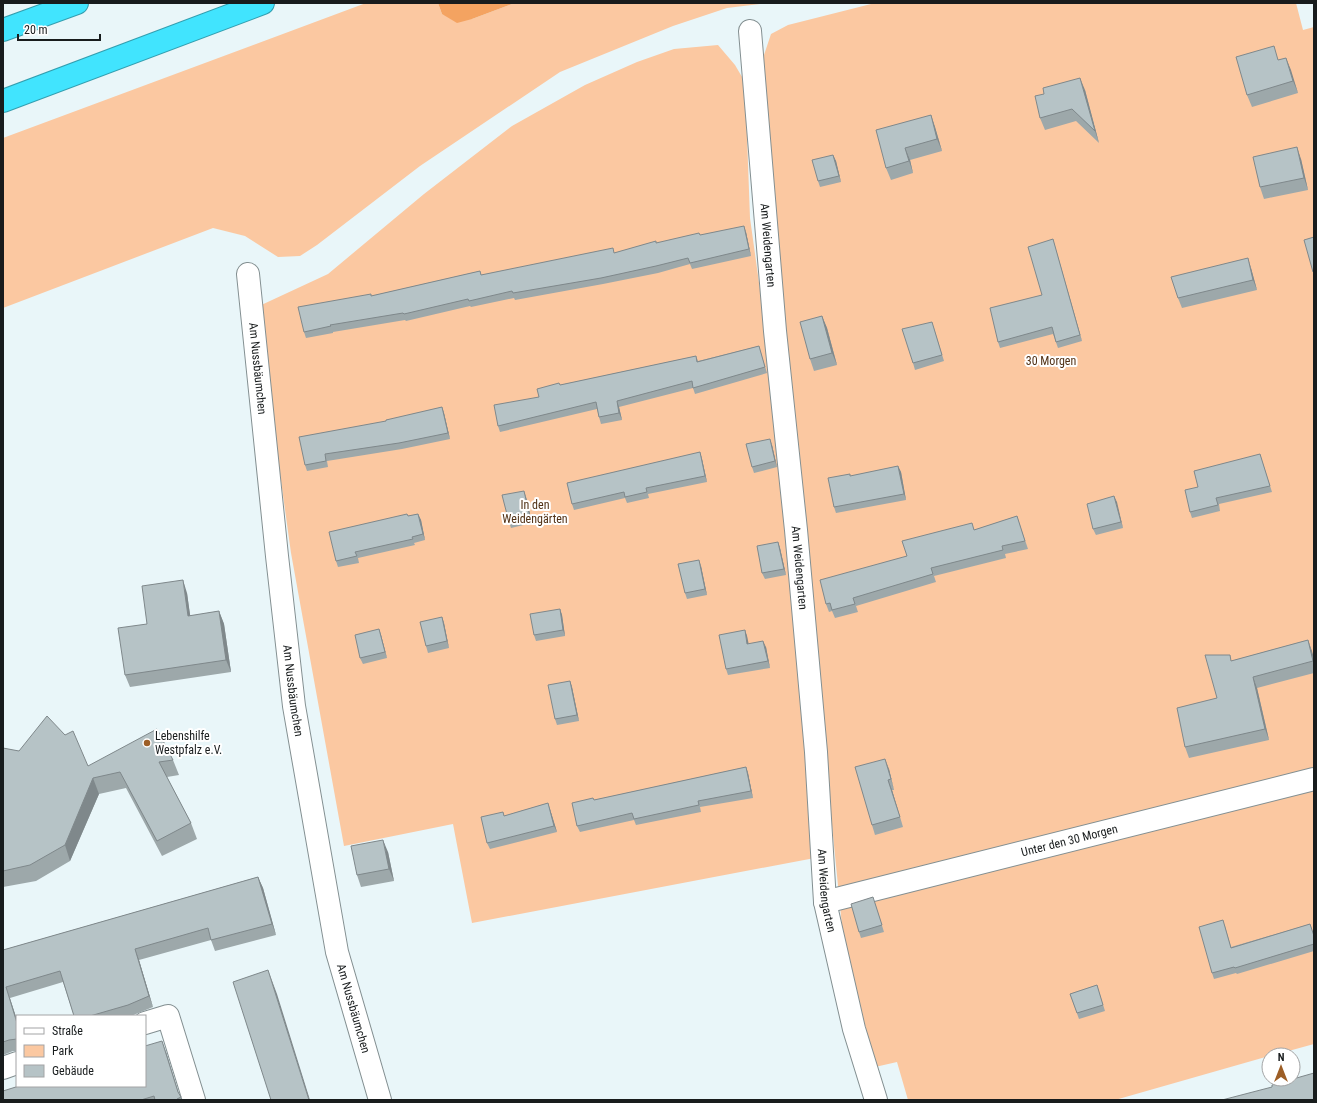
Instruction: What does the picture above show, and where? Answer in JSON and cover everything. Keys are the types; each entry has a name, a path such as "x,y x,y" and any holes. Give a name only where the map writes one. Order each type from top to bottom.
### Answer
{"highway":[{"path":"3,30 76,3"},
{"path":"3,101 263,3"}],"street":[{"name":"Am Weidengarten","path":"750,31 775,331 796,530 816,752 825,902 854,1029 876,1100"},
{"name":"Am Nussbäumchen","path":"248,274 294,706 337,952 380,1100"},
{"name":"Unter den 30 Morgen","path":"825,902 1314,779"},
{"path":"146,1023 168,1016 194,1100"},
{"path":"3,1068 16,1063"}],"green space":[{"path":"366,3 438,3 442,14 472,19 515,3 768,3 727,8 673,26 560,72 420,166 317,245 300,256 278,257 245,236 213,228 3,308 3,138"},
{"name":"30 Morgen","path":"875,3 1296,3 1303,30 1314,27 1314,1044 1301,1048 1261,1047 1261,1058 1115,1100 908,1100 897,1062 875,1067 856,997 842,926 798,481 763,58 771,34 788,25"},
{"name":"In den Weidengärten","path":"718,45 735,65 745,82 750,218 766,333 820,857 472,923 453,824 344,846 291,553 257,307 328,274 424,194 512,126 585,85 637,62 674,49"}],"shaded area":[{"path":"438,3 515,3 457,23 442,14"}],"building":[{"path":"1274,46 1278,60 1286,58 1293,81 1247,95 1236,57"},
{"path":"1080,78 1095,131 1072,109 1040,118 1035,96 1044,94 1043,88"},
{"path":"931,115 937,139 905,148 909,161 886,168 876,130"},
{"path":"1297,147 1304,178 1260,187 1253,157"},
{"path":"833,155 839,176 818,181 812,160"},
{"path":"744,226 749,249 690,263 688,258 601,278 513,293 512,291 469,301 468,299 404,314 330,325 331,326 304,332 298,307 371,294 371,296 480,271 481,275 613,248 614,253 656,241 656,243 699,233 700,235"},
{"path":"1314,237 1314,272 1313,272 1304,240"},
{"path":"1053,239 1080,335 1056,342 1052,327 998,342 990,308 1042,295 1028,247"},
{"path":"1248,258 1253,280 1178,298 1171,277"},
{"path":"822,316 832,353 810,359 800,322"},
{"path":"932,322 942,355 913,363 902,329"},
{"path":"759,346 765,367 693,388 692,381 617,401 619,413 599,417 596,402 498,426 494,405 539,397 537,389 559,383 560,385 696,356 697,362"},
{"path":"442,407 448,433 399,443 325,454 326,461 305,465 299,437 386,421"},
{"path":"770,439 775,461 752,467 746,444"},
{"path":"700,452 705,476 646,488 647,492 625,497 624,492 572,504 567,483"},
{"path":"1260,454 1270,486 1216,498 1218,505 1190,512 1185,490 1198,487 1194,471"},
{"path":"898,466 904,494 834,507 828,478 850,474 850,476"},
{"path":"524,491 530,517 509,522 502,495"},
{"path":"1114,496 1121,522 1093,529 1087,504"},
{"path":"407,514 408,516 418,514 423,534 412,537 413,539 355,552 357,556 336,561 329,532"},
{"path":"1017,516 1025,541 1002,546 1003,550 931,568 933,574 853,598 855,604 832,610 830,603 826,604 820,580 907,556 902,541 972,523 974,530"},
{"path":"778,542 784,569 762,573 757,546"},
{"path":"699,560 705,589 685,593 678,564"},
{"path":"183,580 188,616 219,611 226,660 125,675 118,628 147,624 142,586"},
{"path":"560,609 563,630 534,635 530,614"},
{"path":"442,617 447,641 426,646 420,622"},
{"path":"379,629 385,652 360,658 355,635"},
{"path":"745,630 747,644 763,641 768,661 726,669 719,635"},
{"path":"1308,640 1313,661 1253,677 1265,729 1185,747 1177,708 1217,698 1205,655 1230,655 1231,661"},
{"path":"570,681 577,715 555,719 548,685"},
{"path":"47,716 65,735 73,731 88,766 157,729 173,760 159,762 191,823 157,841 120,772 93,778 65,845 30,865 3,871 3,748 19,751"},
{"path":"885,759 891,779 888,780 900,817 872,825 855,767"},
{"path":"746,767 751,791 698,801 699,805 634,819 632,813 577,826 572,803 593,798 594,800"},
{"path":"548,803 554,826 487,843 481,817 503,812 504,816"},
{"path":"383,840 389,869 357,875 351,846"},
{"path":"258,877 272,924 211,940 208,928 135,949 149,996 128,1005 93,1015 74,1015 60,971 6,987 16,1020 16,1039 3,1042 3,950"},
{"path":"873,897 882,925 859,932 851,904"},
{"path":"1223,920 1231,948 1310,924 1314,936 1314,944 1235,968 1212,973 1199,927"},
{"path":"268,970 309,1100 271,1100 233,982"},
{"path":"1097,985 1103,1005 1077,1013 1070,994"},
{"path":"162,1041 178,1092 181,1097 177,1100 155,1100 154,1096 141,1100 3,1100 3,1091 16,1087 146,1087 146,1046"},
{"path":"1314,1073 1314,1100 1222,1100 1272,1087 1301,1087 1301,1077"}],"place":[{"name":"Lebenshilfe Westpfalz e.V.","path":"147,743"}]}
